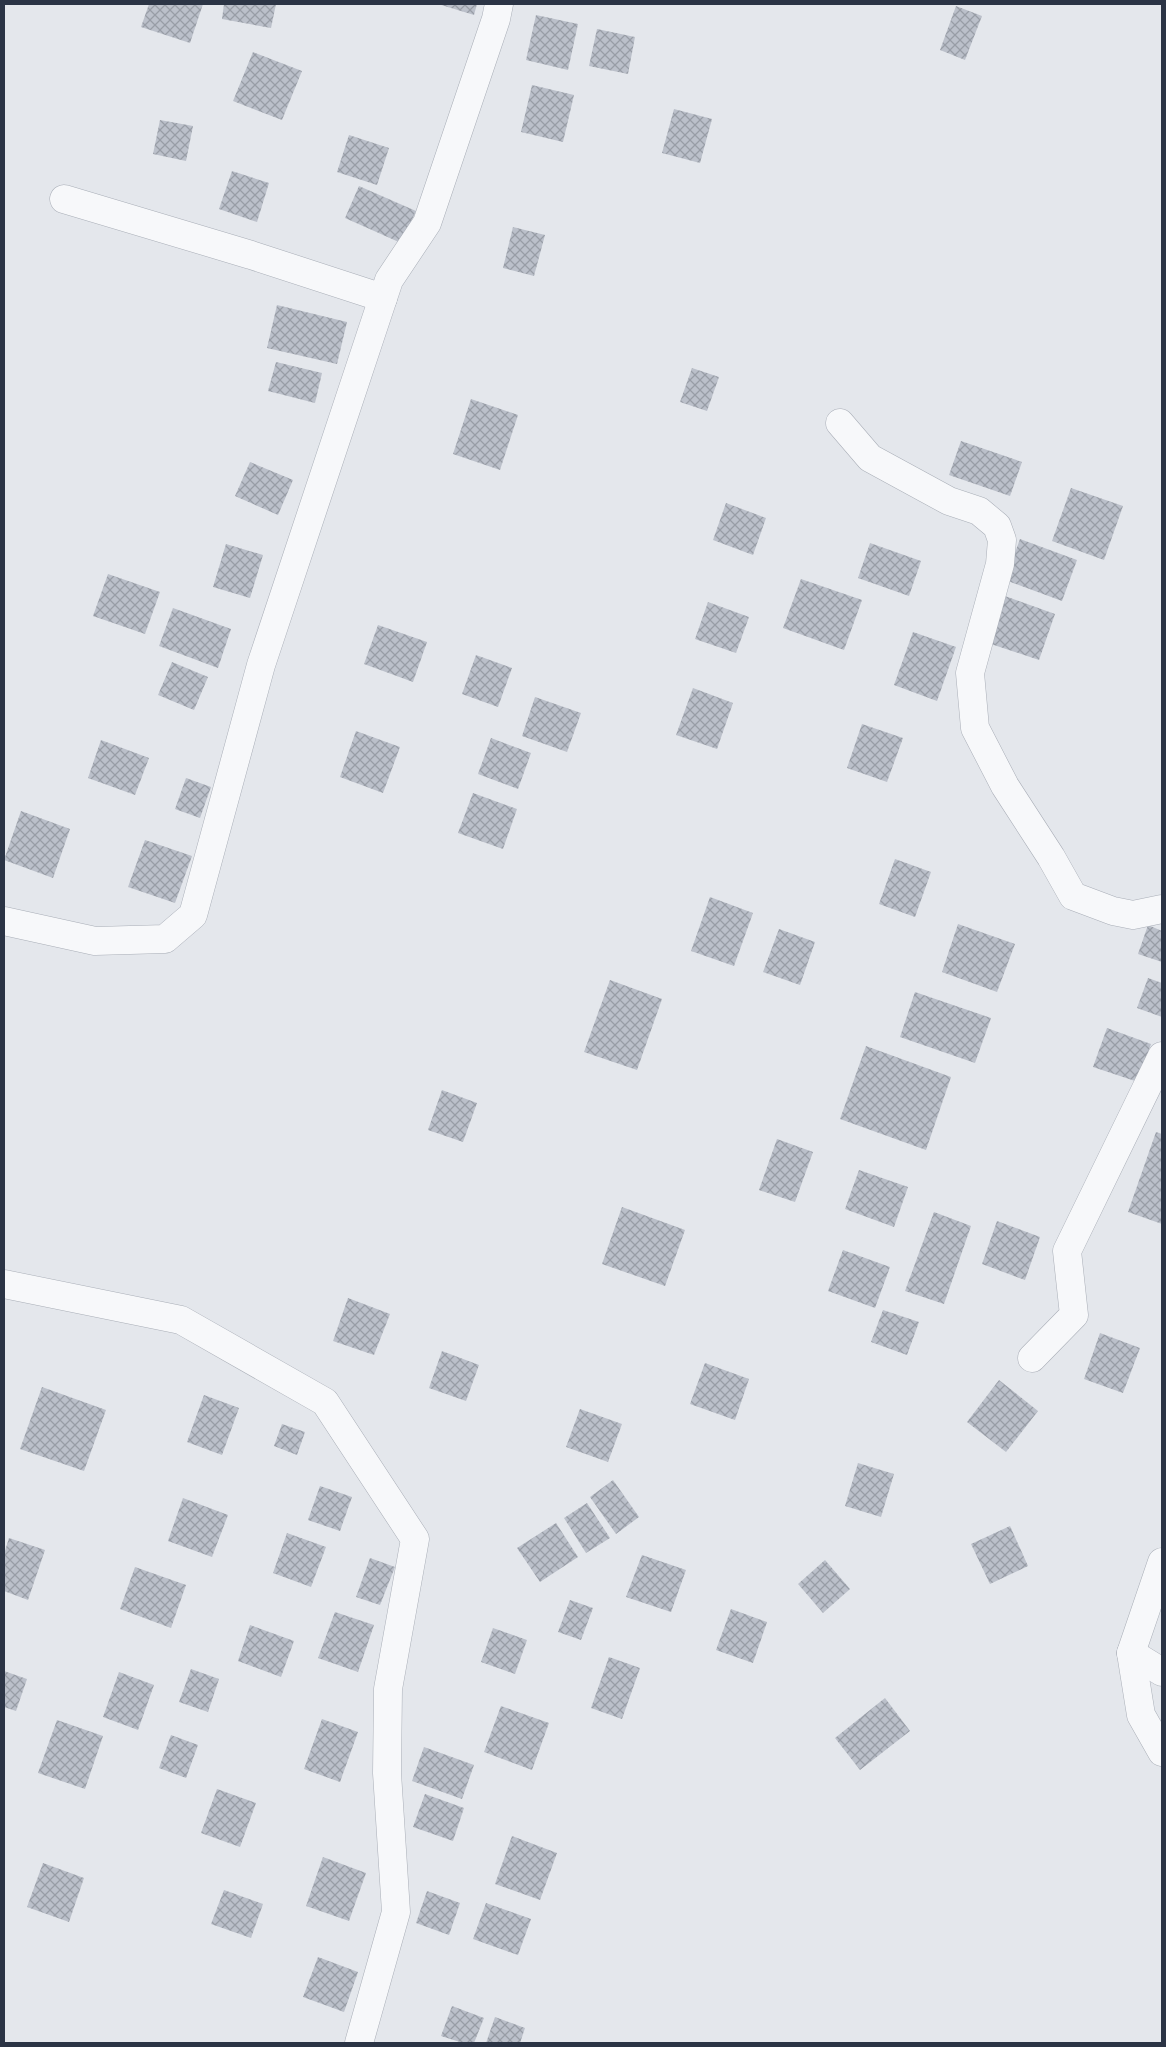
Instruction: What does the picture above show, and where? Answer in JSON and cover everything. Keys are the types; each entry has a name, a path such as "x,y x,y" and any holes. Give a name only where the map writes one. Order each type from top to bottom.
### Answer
{"street":[{"path":"4,921 95,941 165,939 193,915 261,666 382,298 389,280 428,223 496,19 499,4"},
{"path":"64,199 251,255 382,298"},
{"path":"840,422 870,458 949,501 979,511 997,526 1002,540 1000,564 970,673 975,728 1005,786 1051,856 1073,896 1113,911 1133,915 1162,909"},
{"path":"1032,1358 1074,1315 1067,1251 1162,1056"},
{"path":"4,1284 181,1320 325,1402 415,1538 388,1689 387,1773 396,1912 359,2043"},
{"path":"1162,1562 1131,1653 1141,1715 1162,1752"},
{"path":"1131,1653 1162,1672"}],"building":[{"path":"149,4 203,4 190,43 141,27"},
{"path":"224,4 276,4 271,28 222,19"},
{"path":"438,4 477,4 474,15"},
{"path":"956,6 982,16 965,60 940,50"},
{"path":"536,15 578,24 568,70 526,60"},
{"path":"597,29 635,37 628,74 589,66"},
{"path":"253,52 302,71 282,120 233,101"},
{"path":"532,85 574,95 563,142 521,132"},
{"path":"674,109 712,119 700,163 662,153"},
{"path":"160,120 193,126 186,161 153,154"},
{"path":"349,135 389,148 377,185 337,172"},
{"path":"232,171 269,183 257,222 219,209"},
{"path":"359,186 416,211 401,243 345,218"},
{"path":"513,227 545,235 534,276 503,268"},
{"path":"277,305 347,322 337,364 267,348"},
{"path":"276,362 322,373 315,403 268,391"},
{"path":"692,368 719,377 707,411 680,402"},
{"path":"471,399 518,415 500,470 453,454"},
{"path":"961,441 1022,462 1010,496 949,475"},
{"path":"250,462 293,480 278,515 235,496"},
{"path":"1071,488 1123,506 1104,560 1052,541"},
{"path":"726,503 766,518 753,555 713,540"},
{"path":"1020,539 1077,560 1062,601 1005,580"},
{"path":"870,543 921,561 909,596 858,578"},
{"path":"226,544 263,555 250,598 213,587"},
{"path":"108,574 160,592 145,634 93,616"},
{"path":"801,579 862,600 844,650 783,628"},
{"path":"1005,596 1055,614 1039,660 988,643"},
{"path":"708,602 749,617 736,653 695,639"},
{"path":"173,608 231,629 218,668 159,646"},
{"path":"378,625 427,642 413,682 364,664"},
{"path":"913,632 956,647 937,701 894,685"},
{"path":"476,655 512,668 498,707 462,694"},
{"path":"172,662 208,677 194,710 158,695"},
{"path":"693,688 733,703 717,749 676,735"},
{"path":"535,697 581,713 567,752 522,736"},
{"path":"862,724 903,738 887,782 847,768"},
{"path":"356,731 400,747 383,793 340,777"},
{"path":"491,738 531,753 518,789 478,774"},
{"path":"101,740 149,758 135,795 88,778"},
{"path":"186,778 211,787 200,818 175,809"},
{"path":"473,793 517,809 503,849 458,833"},
{"path":"21,811 70,829 53,878 4,860"},
{"path":"145,840 192,856 175,903 128,887"},
{"path":"895,859 931,872 915,917 879,904"},
{"path":"710,897 753,913 734,966 691,951"},
{"path":"958,924 1015,944 997,992 942,972"},
{"path":"1148,925 1162,931 1162,962 1138,954"},
{"path":"779,929 815,942 800,985 763,972"},
{"path":"1148,978 1162,983 1162,1017 1137,1008"},
{"path":"610,980 662,999 637,1070 584,1052"},
{"path":"915,992 991,1018 975,1063 900,1037"},
{"path":"1107,1028 1151,1044 1138,1082 1093,1067"},
{"path":"866,1046 951,1077 926,1150 840,1119"},
{"path":"442,1090 477,1103 463,1142 428,1130"},
{"path":"1156,1132 1162,1134 1162,1224 1128,1212"},
{"path":"777,1139 813,1152 795,1202 759,1190"},
{"path":"859,1170 908,1187 894,1227 845,1209"},
{"path":"622,1207 685,1230 665,1286 602,1264"},
{"path":"934,1212 971,1226 944,1304 905,1291"},
{"path":"997,1221 1040,1237 1025,1280 982,1264"},
{"path":"843,1250 890,1267 875,1308 828,1291"},
{"path":"348,1298 390,1314 374,1355 333,1341"},
{"path":"883,1310 919,1322 907,1355 871,1342"},
{"path":"1100,1333 1140,1348 1123,1393 1084,1379"},
{"path":"442,1351 479,1365 466,1401 429,1388"},
{"path":"705,1363 749,1379 735,1420 690,1404"},
{"path":"999,1380 1038,1411 1006,1452 967,1422"},
{"path":"42,1387 106,1410 84,1471 20,1449"},
{"path":"204,1395 239,1408 222,1455 187,1442"},
{"path":"580,1409 622,1424 608,1462 566,1447"},
{"path":"282,1424 305,1432 297,1455 274,1446"},
{"path":"858,1463 894,1474 881,1517 845,1506"},
{"path":"613,1480 639,1517 616,1534 590,1497"},
{"path":"320,1486 352,1497 340,1531 308,1520"},
{"path":"183,1498 228,1515 212,1557 168,1541"},
{"path":"587,1503 610,1538 586,1553 564,1518"},
{"path":"556,1523 578,1557 540,1582 517,1548"},
{"path":"1010,1526 1028,1566 990,1584 971,1544"},
{"path":"287,1533 326,1547 311,1587 273,1573"},
{"path":"9,1538 45,1550 28,1600 4,1591 4,1554"},
{"path":"642,1555 686,1570 671,1612 626,1597"},
{"path":"370,1558 395,1567 380,1605 356,1597"},
{"path":"825,1560 850,1589 823,1613 798,1584"},
{"path":"135,1567 186,1585 171,1628 120,1609"},
{"path":"570,1600 593,1608 581,1640 558,1632"},
{"path":"731,1609 767,1622 753,1663 716,1650"},
{"path":"335,1612 374,1625 358,1672 318,1658"},
{"path":"250,1625 294,1641 281,1677 238,1661"},
{"path":"493,1628 527,1640 515,1674 481,1662"},
{"path":"609,1657 640,1668 622,1719 591,1708"},
{"path":"191,1669 219,1679 208,1712 179,1702"},
{"path":"4,1671 27,1679 16,1711 4,1707"},
{"path":"119,1672 154,1685 138,1730 103,1717"},
{"path":"885,1698 910,1731 860,1770 835,1738"},
{"path":"501,1706 549,1723 532,1770 484,1752"},
{"path":"322,1719 358,1732 340,1782 304,1769"},
{"path":"57,1720 103,1736 85,1789 38,1773"},
{"path":"171,1735 198,1745 186,1778 159,1768"},
{"path":"424,1747 474,1765 462,1799 412,1781"},
{"path":"217,1789 256,1803 240,1847 201,1833"},
{"path":"425,1794 464,1808 453,1841 413,1827"},
{"path":"512,1836 557,1853 540,1900 495,1884"},
{"path":"323,1857 366,1873 349,1921 306,1906"},
{"path":"43,1863 84,1878 69,1922 27,1907"},
{"path":"224,1890 263,1904 251,1938 211,1924"},
{"path":"427,1891 460,1903 449,1935 416,1923"},
{"path":"486,1903 531,1919 518,1955 473,1939"},
{"path":"318,1957 358,1972 344,2012 303,1997"},
{"path":"452,2006 484,2018 474,2043 463,2043 441,2036"},
{"path":"495,2017 525,2028 520,2043 486,2043"}]}
